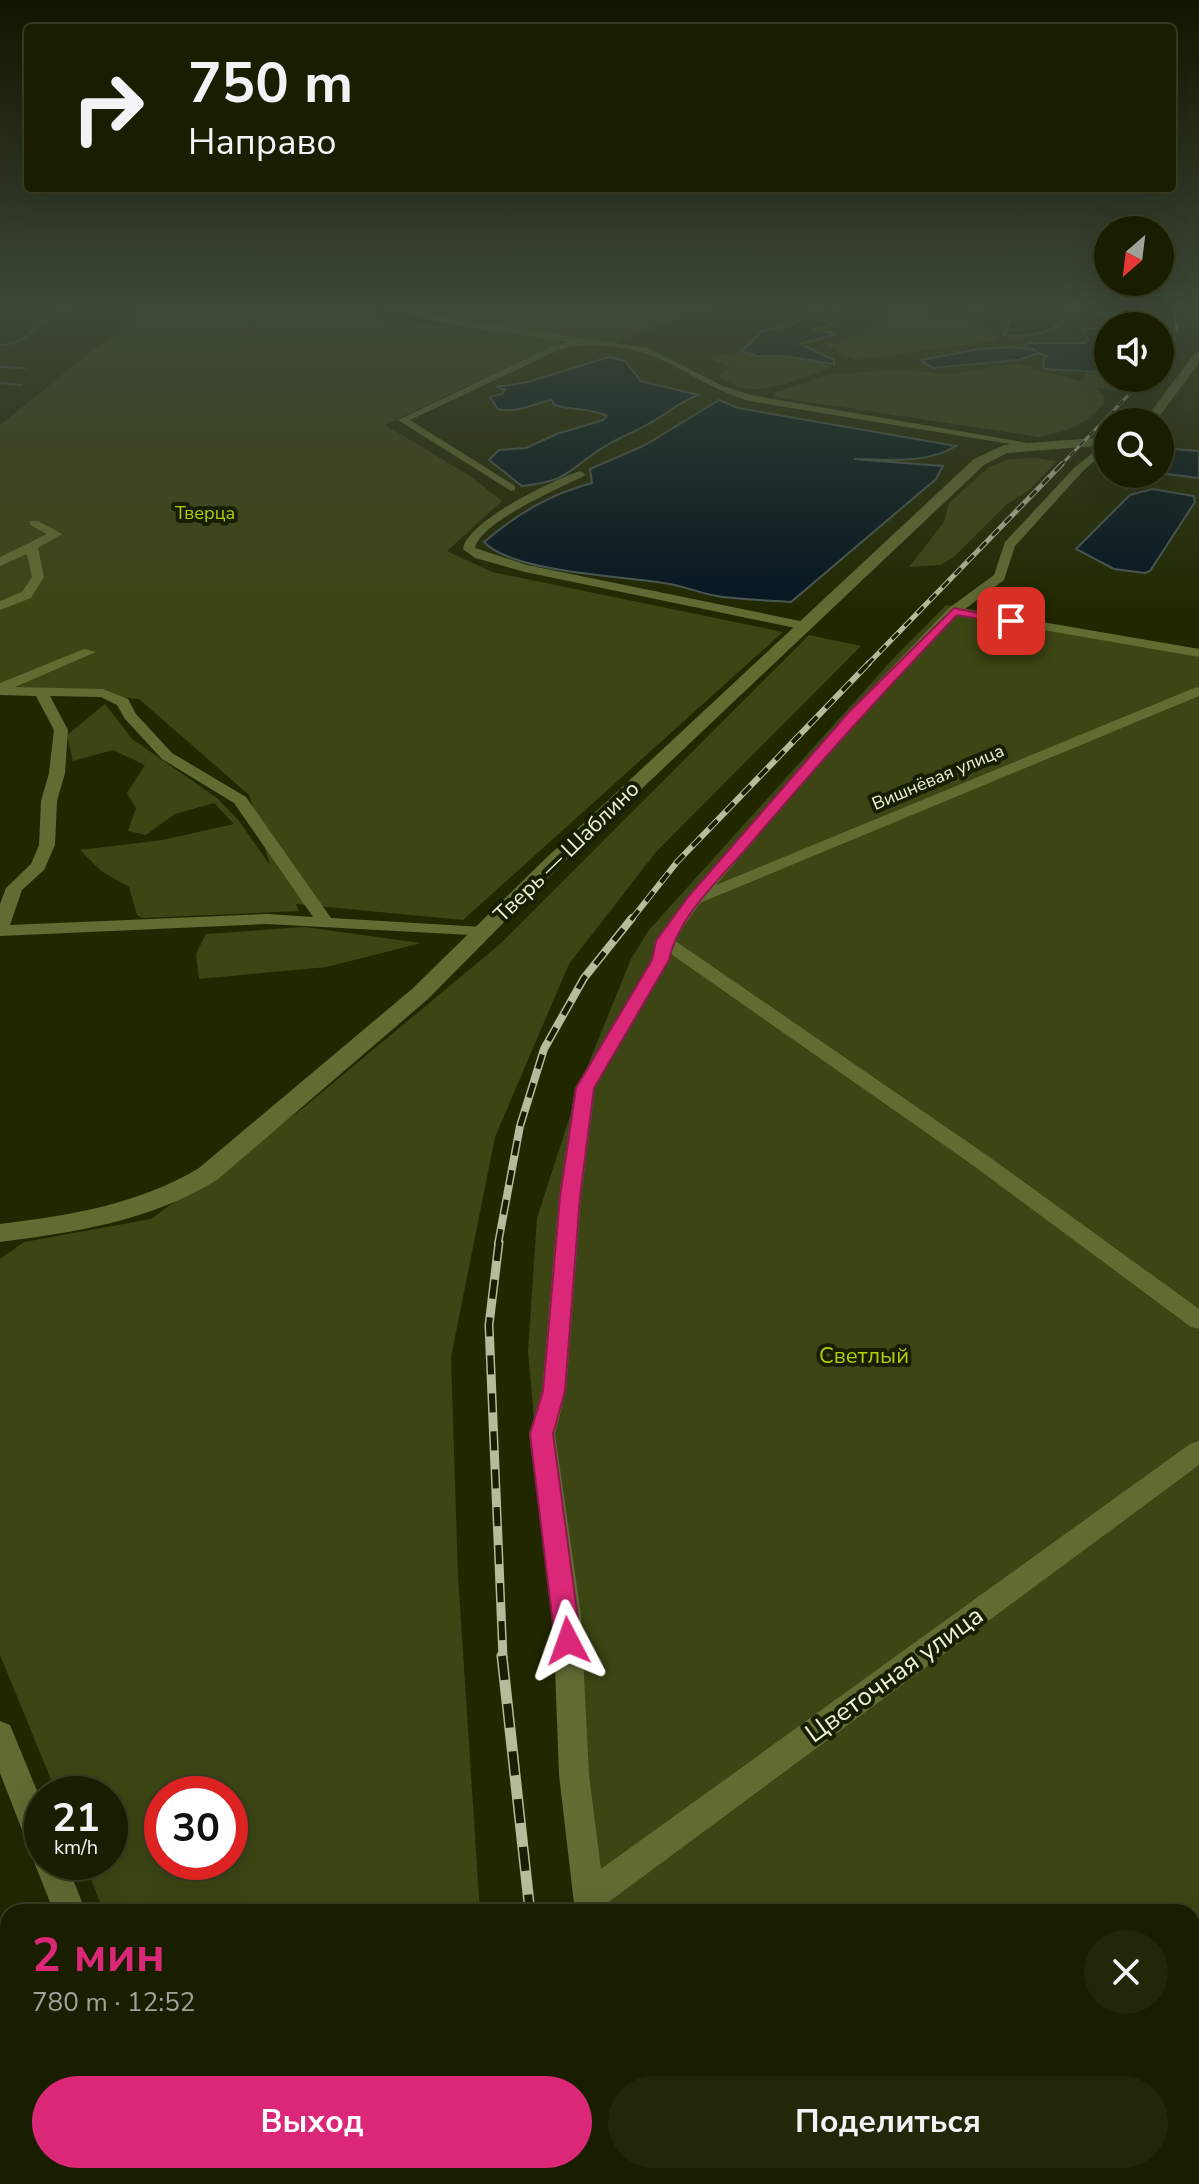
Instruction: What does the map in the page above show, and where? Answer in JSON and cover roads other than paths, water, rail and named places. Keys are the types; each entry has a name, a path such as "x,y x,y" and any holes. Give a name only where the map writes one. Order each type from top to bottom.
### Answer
{"street":[{"path":"424,410 403,420 511,488"},
{"path":"821,410 1040,446"},
{"name":"Тверь — Шаблино","path":"0,1233 115,1216 161,1200 201,1179 420,994 573,842 985,457 1001,450 1094,443"},
{"path":"590,1904 574,1775 567,1615 542,1434 554,1391 570,1197 585,1088 661,960 664,941 693,901 854,715 954,611 1000,577 1009,545 1094,455"},
{"path":"580,474 488,524 470,541 469,549 479,555 525,568 805,626"},
{"path":"0,562 56,534 34,523"},
{"path":"0,606 27,595 38,577 32,547"},
{"path":"954,611 1199,653"},
{"path":"0,689 89,652"},
{"path":"0,689 103,693 123,702 130,716 167,756 240,800 327,924"},
{"path":"40,691 61,730 57,773 49,801 47,845 38,866 14,888 0,930 267,919 483,932"},
{"name":"Вишнёвая улица","path":"693,901 1199,691"},
{"path":"664,941 981,1161 1199,1321"},
{"name":"Цветочная улица","path":"590,1904 1199,1451"},
{"path":"1,1741 24,1798"},
{"path":"57,1880 67,1904"}],"water":[{"path":"584,410 671,410 605,446 565,475 548,482 522,486 489,460 499,450 526,448 607,416"},
{"path":"703,410 749,410 956,446 919,458 854,459 943,466 936,479 791,602 710,595 670,584 542,566 498,552 484,542 535,506 592,483 590,469 645,445"},
{"path":"1174,449 1199,451 1199,478 1174,475"},
{"path":"1152,489 1194,496 1195,502 1150,571 1114,569 1076,549 1130,495"}],"railway":[{"path":"1060,466 1114,410"},
{"path":"867,665 1062,464"},
{"path":"631,920 677,862 869,663"},
{"path":"498,1244 520,1126 544,1049 584,978 632,918"},
{"path":"499,1242 489,1325 503,1658"},
{"path":"502,1656 529,1904"}],"park label":[{"name":"Тверца","path":"205,513"},
{"name":"Светлый","path":"864,1355"}]}
